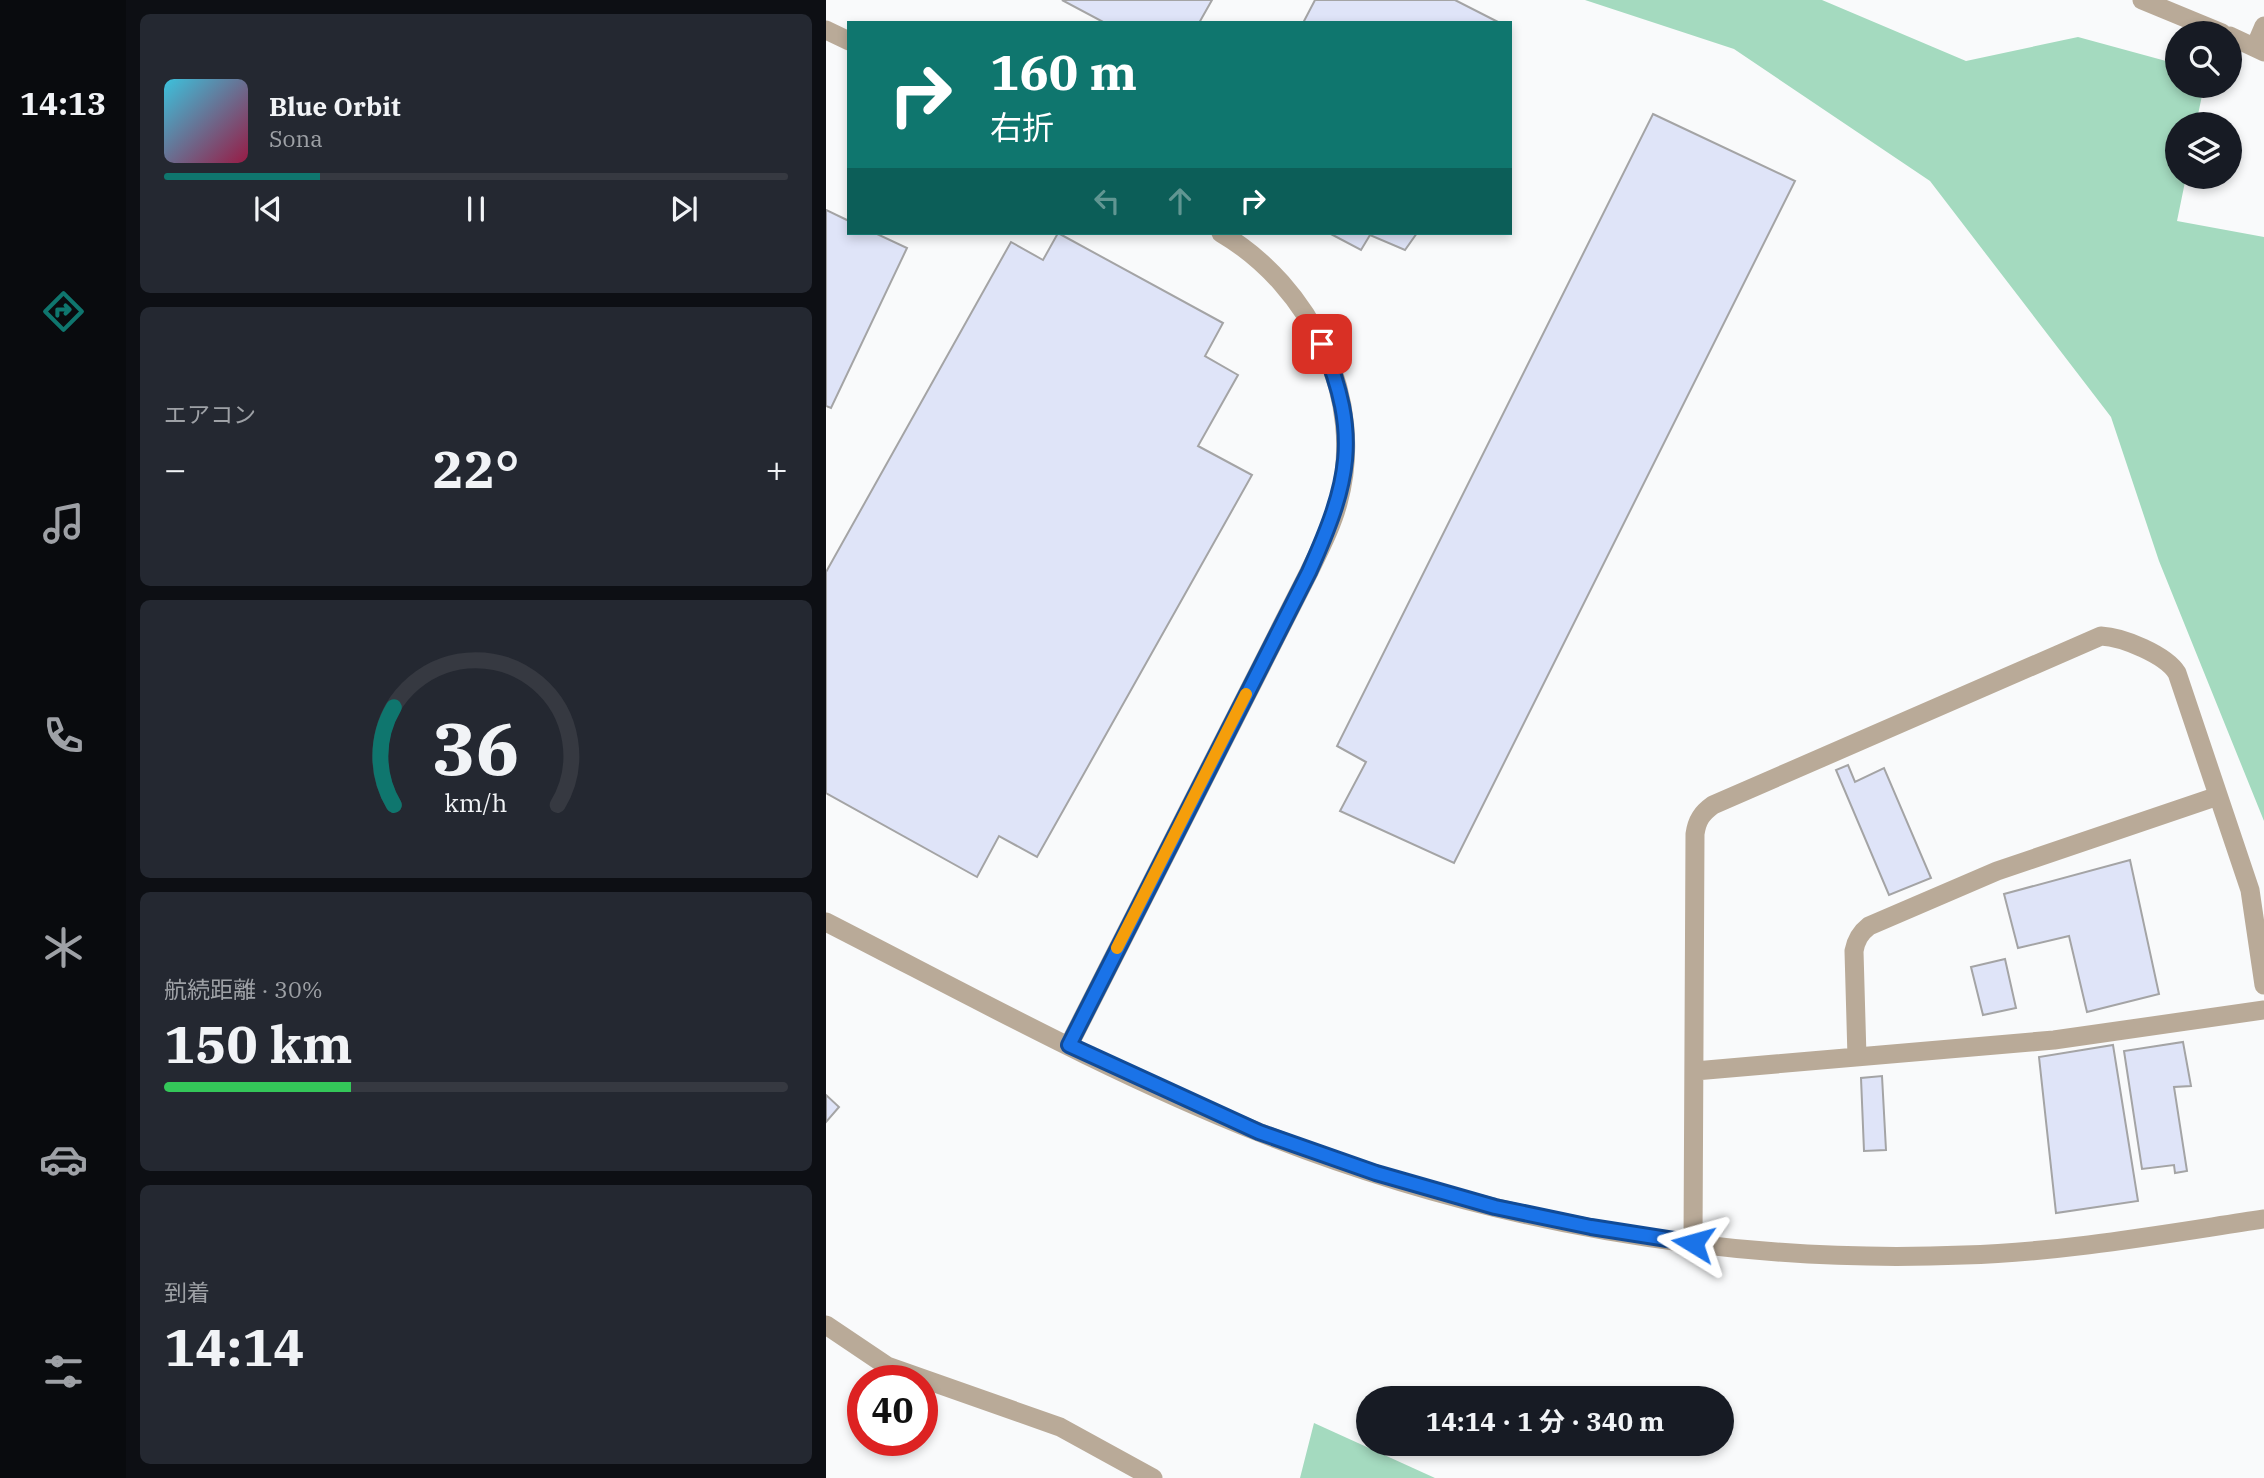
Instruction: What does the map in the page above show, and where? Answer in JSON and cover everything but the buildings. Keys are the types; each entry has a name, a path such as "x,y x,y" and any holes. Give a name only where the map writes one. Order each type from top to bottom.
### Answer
{"street":[{"path":"2142,0 2193,21"},
{"path":"2242,41 2260,49 2264,26"},
{"path":"826,30 847,40"},
{"path":"1069,1045 1309,572 1328,532 1340,493 1346,443 1344,408 1335,375 1322,344 1288,289 1250,252 1224,235"},
{"path":"1693,1243 1695,834 1697,823 1704,811 1713,805 2101,636 2117,639 2164,659 2177,673 2250,890 2264,985"},
{"path":"1857,1057 1854,951 1861,933 1869,926 1997,871 2218,796"},
{"path":"826,922 1069,1045 1259,1132 1376,1173 1495,1207 1591,1227 1693,1243 1871,1257 1965,1255 2067,1248 2264,1219"},
{"path":"1695,1071 2054,1040 2264,1010"},
{"path":"826,1325 887,1366 1060,1427 1153,1478"}],"green space":[{"path":"1585,0 1822,0 1966,61 2078,37 2165,61 2165,98 2201,98 2199,112 2165,112 2165,189 2184,189 2177,221 2264,237 2264,821 2159,561 2111,417 1930,181 1734,49"},
{"path":"1314,1423 1356,1442 1356,1456 1387,1456 1435,1478 1300,1478"}],"slow traffic":[{"path":"1117,948 1246,694"}],"route":[{"path":"1322,344 1335,375 1344,408 1346,443 1344,474 1328,532 1069,1045 1259,1132 1324,1157 1495,1207 1591,1227 1693,1243"}]}
